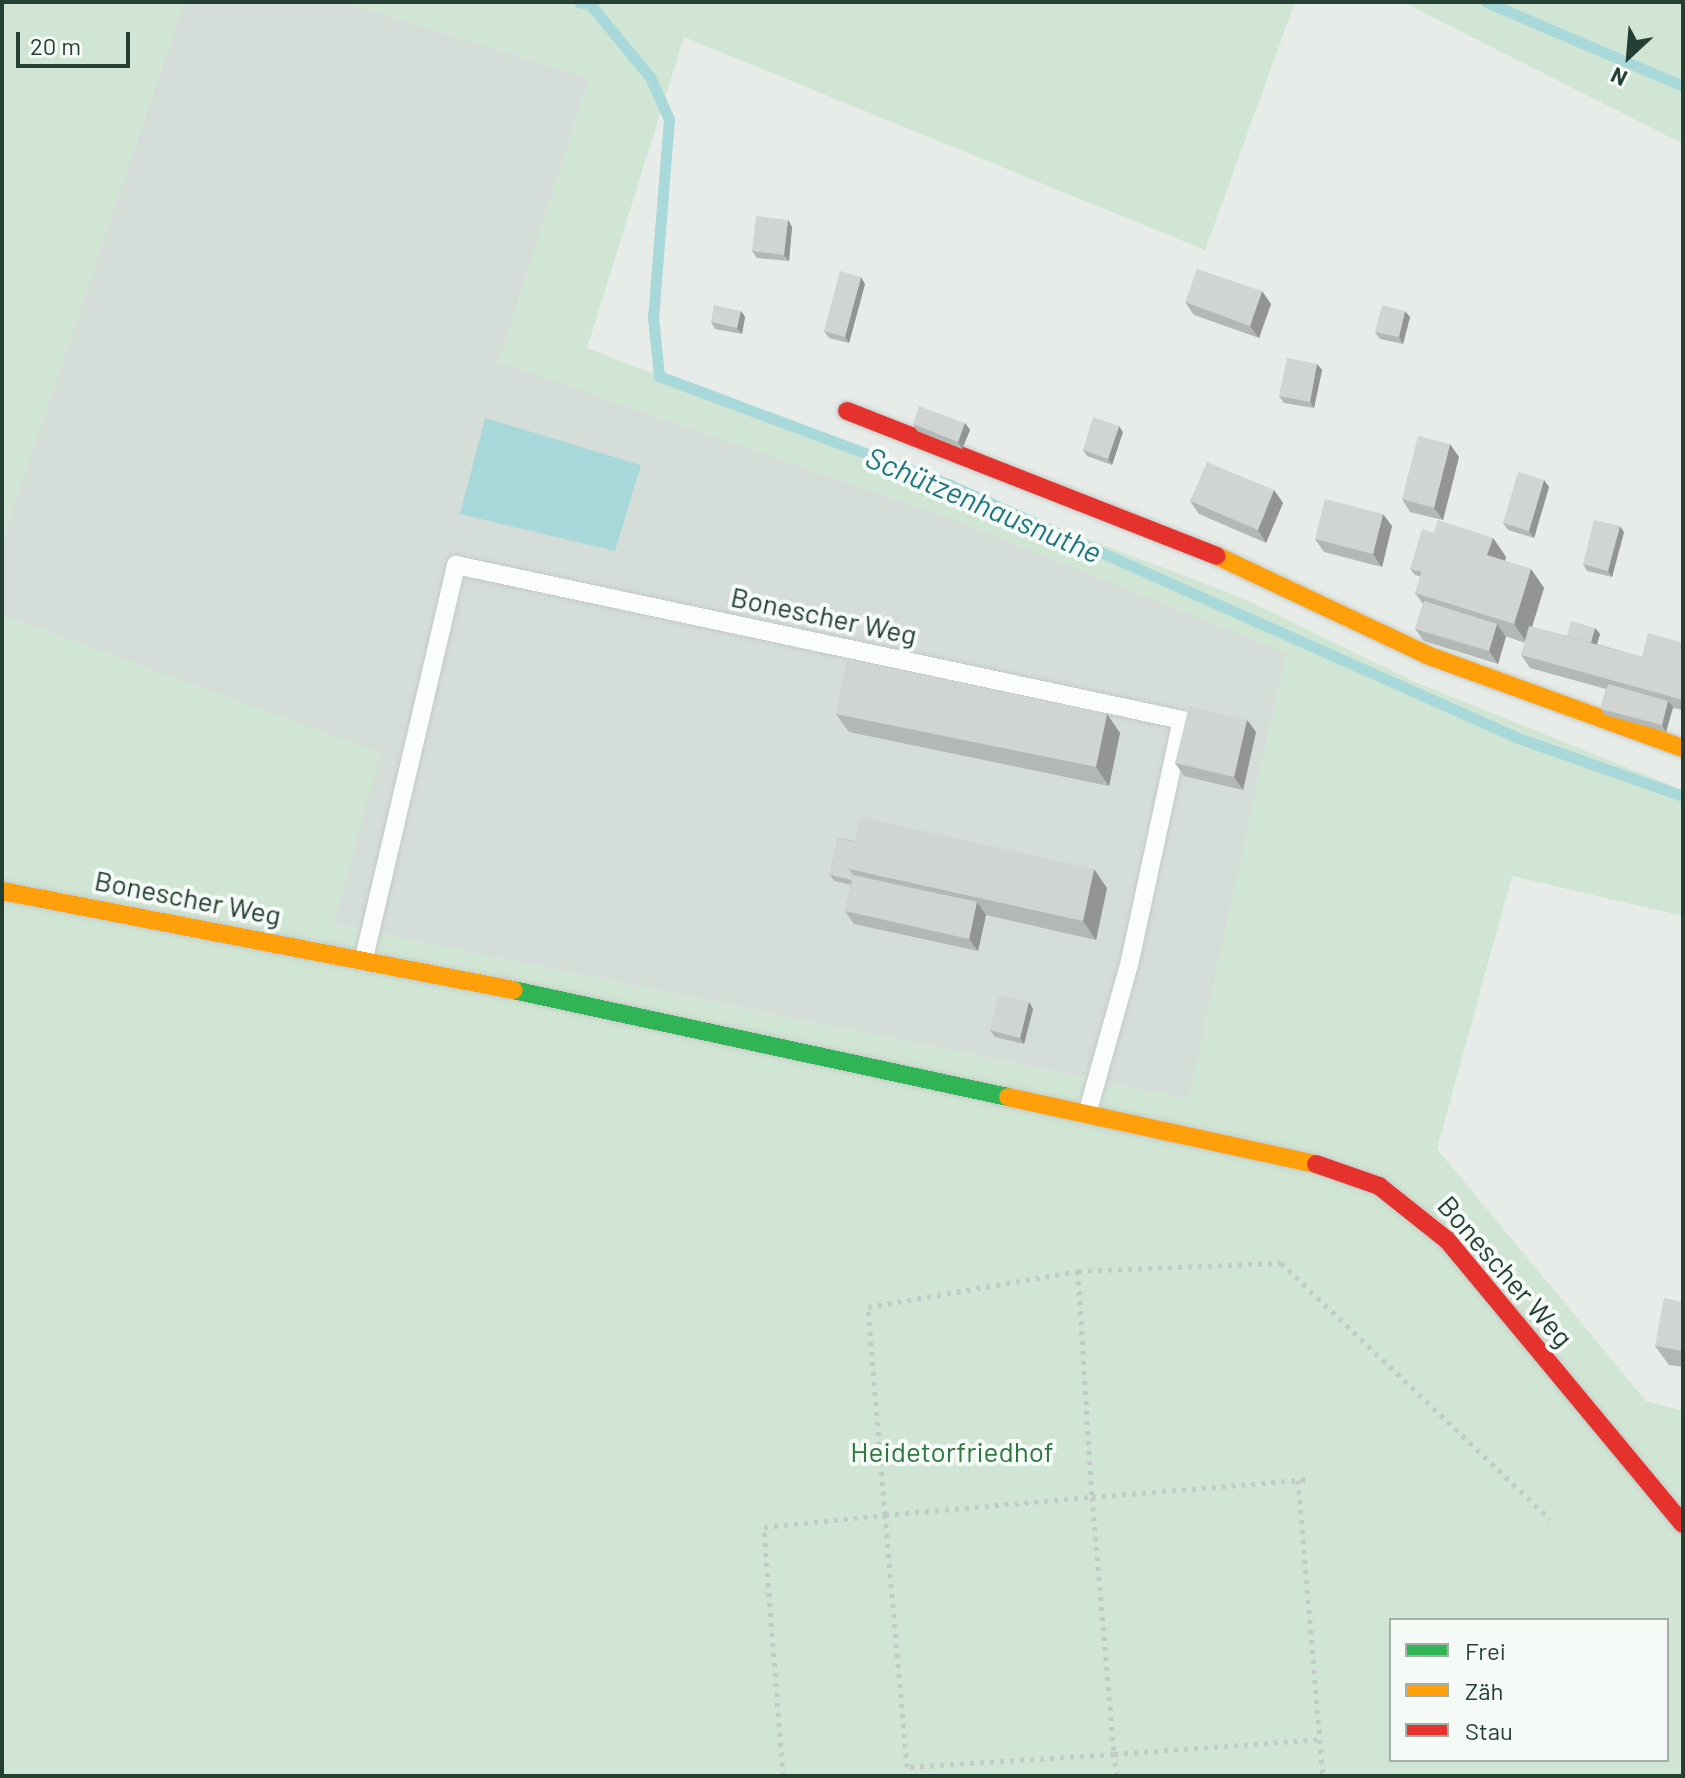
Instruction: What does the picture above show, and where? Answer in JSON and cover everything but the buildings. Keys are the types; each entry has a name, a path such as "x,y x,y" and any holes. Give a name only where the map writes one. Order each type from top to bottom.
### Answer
{"street":[{"path":"847,411 1252,570 1427,655 1683,748"},
{"name":"Bonescher Weg","path":"2,891 364,958 1088,1110 1336,1168 1414,1208 1683,1524"}],"lane":[{"name":"Bonescher Weg","path":"364,958 456,565 1182,720 1130,961 1088,1110"}],"path":[{"path":"908,1776 868,1307 1078,1271 1281,1263 1550,1519"},
{"path":"1078,1271 1092,1497 1117,1776"},
{"path":"783,1776 764,1527 1309,1479"},
{"path":"1298,1480 1323,1776"},
{"path":"907,1767 1321,1739"}],"shaded area":[{"path":"184,2 345,2 589,78 499,362 942,515 1286,652 1189,1099 333,924 380,753 2,615 2,540"}],"green space":[{"path":"2,2 184,2 2,540"},
{"name":"Heidetorfriedhof","path":"345,2 1295,2 1205,250 684,37 587,348 1240,597 1415,682 1683,790 1683,916 1512,876 1437,1149 1646,1401 1683,1411 1683,1776 2,1776 2,615 381,753 333,924 1188,1099 1286,652 942,515 499,362 589,78"},
{"path":"1403,2 1683,2 1683,144 1681,143"}],"water":[{"path":"485,418 641,465 615,551 460,514"}],"waterway":[{"name":"Schützenhausnuthe","path":"579,2 590,4 650,77 669,119 653,317 659,376 950,485 1518,738 1683,796"},
{"path":"1486,2 1683,86"}],"traffic: fast":[{"path":"513,990 1008,1097"}],"traffic: slow":[{"path":"1217,556 1427,655 1683,748"},
{"path":"2,891 513,990"},
{"path":"1008,1097 1316,1164"}],"traffic: jam":[{"path":"847,411 1217,556"},
{"path":"1316,1164 1379,1186 1447,1240 1683,1524"}]}
